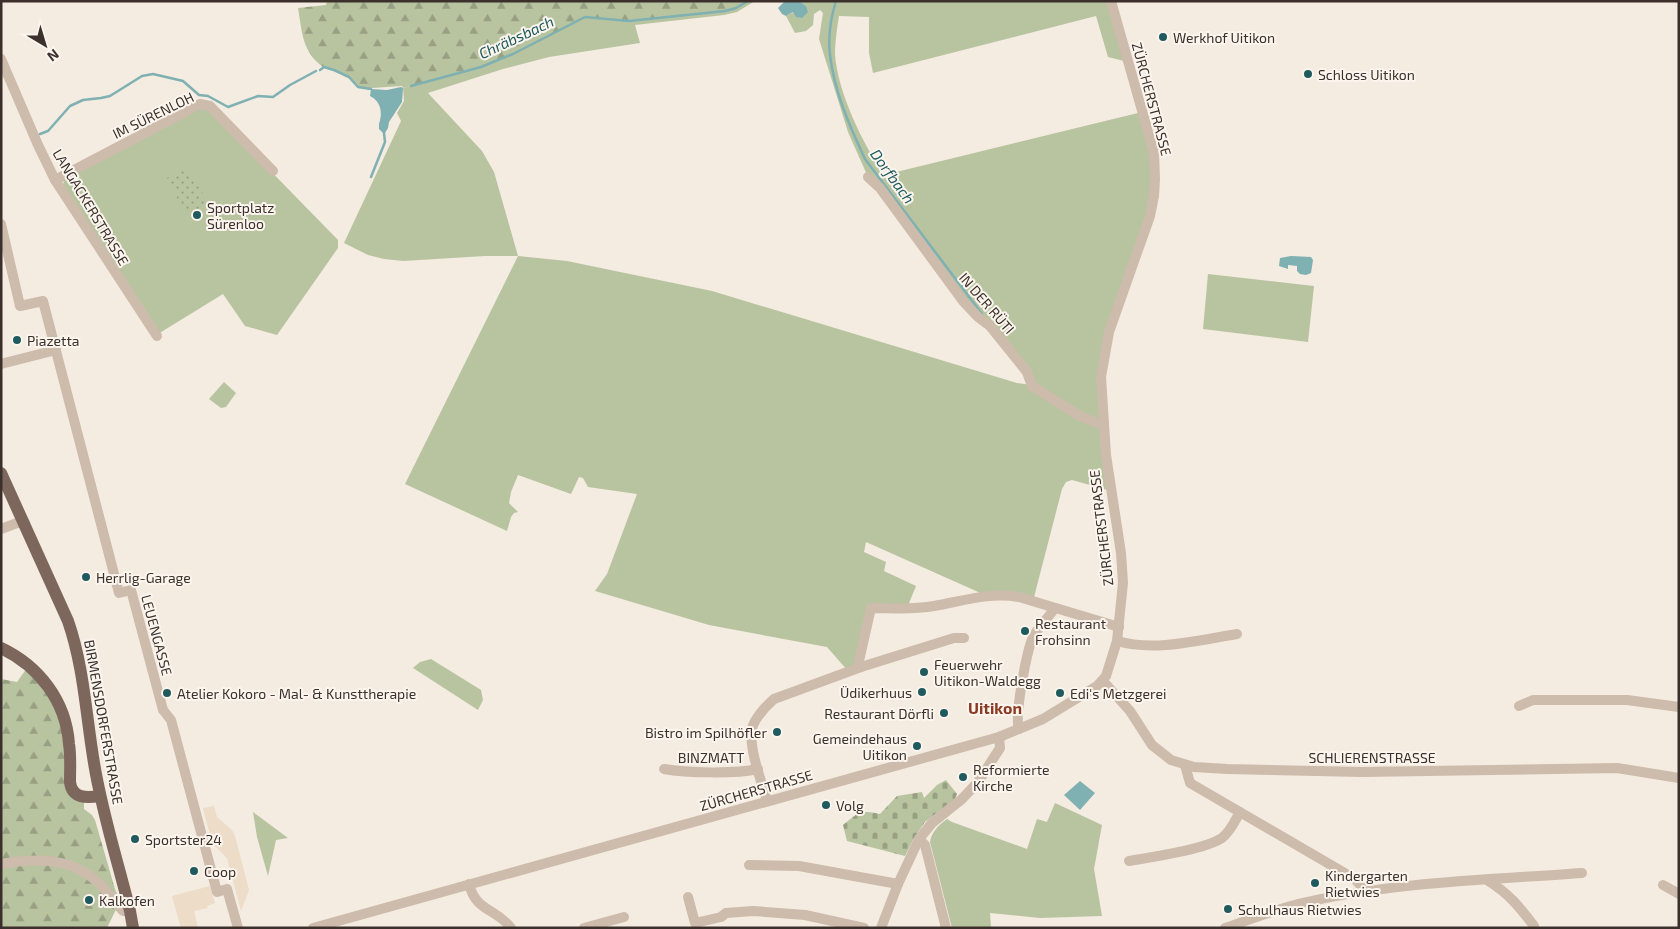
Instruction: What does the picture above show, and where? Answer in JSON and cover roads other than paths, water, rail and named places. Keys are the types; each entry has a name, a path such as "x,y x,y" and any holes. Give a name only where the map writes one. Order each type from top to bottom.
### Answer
{"main road":[{"name":"BIRMENSDORFERSTRASSE","path":"1,472 68,621 75,641 100,796 133,928"},
{"path":"1,648 21,659 36,671 57,699 63,713 68,734 72,790 76,795 84,798 100,796"}],"street":[{"name":"ZÜRCHERSTRASSE","path":"312,928 999,737 1057,712 1103,681 1117,641 1123,583 1121,553 1106,455 1101,377 1109,332 1146,228 1154,196 1155,179 1154,152 1111,1"},
{"name":"LANGACKERSTRASSE","path":"1,59 55,180 157,336"},
{"name":"IM SÜRENLOH","path":"55,180 200,104 210,106 273,171"},
{"name":"IN DER RÜTI","path":"868,177 880,188 963,301 978,317 990,326 1027,372 1032,386 1080,416 1097,423 1103,422"},
{"name":"LEUENGASSE","path":"1,224 20,306 43,300 119,593 131,590 163,710 171,720 217,892 227,889 238,928"},
{"path":"1,364 56,350"},
{"path":"1,530 17,523 25,523"},
{"path":"861,667 859,661 871,608 932,606 985,595 1006,595 1019,597 1119,627"},
{"path":"1019,729 1017,715 1030,645 1040,627 1055,608"},
{"path":"1117,641 1129,645 1159,645 1237,634"},
{"path":"767,801 752,748 753,725 766,706 774,699 861,667 954,638 964,638"},
{"name":"SCHLIERENSTRASSE","path":"1103,681 1130,711 1152,745 1170,760 1207,769 1312,771 1617,768 1679,778"},
{"path":"1519,706 1533,700 1627,700 1679,707"},
{"path":"881,928 898,884 919,839 932,823 962,799 978,782 1000,748 999,737"},
{"path":"1185,765 1190,783 1355,879 1361,886 1362,891"},
{"name":"BINZMATT","path":"664,769 677,772 746,772 758,769"},
{"path":"1130,860 1167,854 1211,843 1230,830 1240,812"},
{"path":"919,839 925,845 946,928"},
{"path":"1,864 34,860 53,861 70,865 93,878 123,911 130,911"},
{"path":"749,865 799,866 898,884"},
{"path":"1226,928 1296,904 1362,891 1422,884 1582,873"},
{"path":"1487,880 1515,901 1534,926"},
{"path":"468,884 475,900 511,928"},
{"path":"1663,885 1679,894"},
{"path":"688,897 695,923 721,917 726,913 753,911 805,916 864,928"},
{"path":"584,928 624,917"}],"water":[{"path":"785,1 799,1 806,6 808,12 802,18 796,17 793,12 786,16 778,8"},
{"path":"403,88 402,102 389,122 385,133 383,133 379,129 381,116 379,104 370,96 371,89 387,90"},
{"path":"1291,256 1311,257 1313,260 1311,273 1306,275 1300,274 1297,271 1297,266 1288,265 1288,269 1279,266 1280,258"},
{"path":"1080,781 1095,793 1080,810 1064,795"}],"waterway":[{"name":"Chräbsbach","path":"411,86 481,67 513,54 585,17 629,21 725,11 736,8 748,1"},
{"name":"Dorfbach","path":"836,1 831,21 829,48 832,68 843,108 865,159 982,314"},
{"path":"320,70 324,67 334,70 349,77 358,87 371,89"},
{"path":"40,134 48,131 70,106 83,100 110,96 142,76 153,74 183,81 199,95 208,96 228,107 258,96 273,97 316,71"},
{"path":"371,177 385,142 384,133"}],"place":[{"name":"Werkhof Uitikon","path":"1163,37"},
{"name":"Schloss Uitikon","path":"1308,74"},
{"name":"Sportplatz Sürenloo","path":"197,215"},
{"name":"Piazetta","path":"17,340"},
{"name":"Herrlig-Garage","path":"86,577"},
{"name":"Restaurant Frohsinn","path":"1025,631"},
{"name":"Feuerwehr Uitikon-Waldegg","path":"924,672"},
{"name":"Üdikerhuus","path":"922,692"},
{"name":"Atelier Kokoro - Mal- & Kunsttherapie","path":"167,693"},
{"name":"Edi's Metzgerei","path":"1060,693"},
{"name":"Restaurant Dörfli","path":"944,713"},
{"name":"Bistro im Spilhöfler","path":"777,732"},
{"name":"Gemeindehaus Uitikon","path":"917,746"},
{"name":"Reformierte Kirche","path":"963,777"},
{"name":"Volg","path":"826,805"},
{"name":"Sportster24","path":"135,839"},
{"name":"Coop","path":"194,871"},
{"name":"Kindergarten Rietwies","path":"1315,883"},
{"name":"Kalkofen","path":"89,900"},
{"name":"Schulhaus Rietwies","path":"1228,909"}],"district":[{"name":"Uitikon","path":"995,707"}]}
